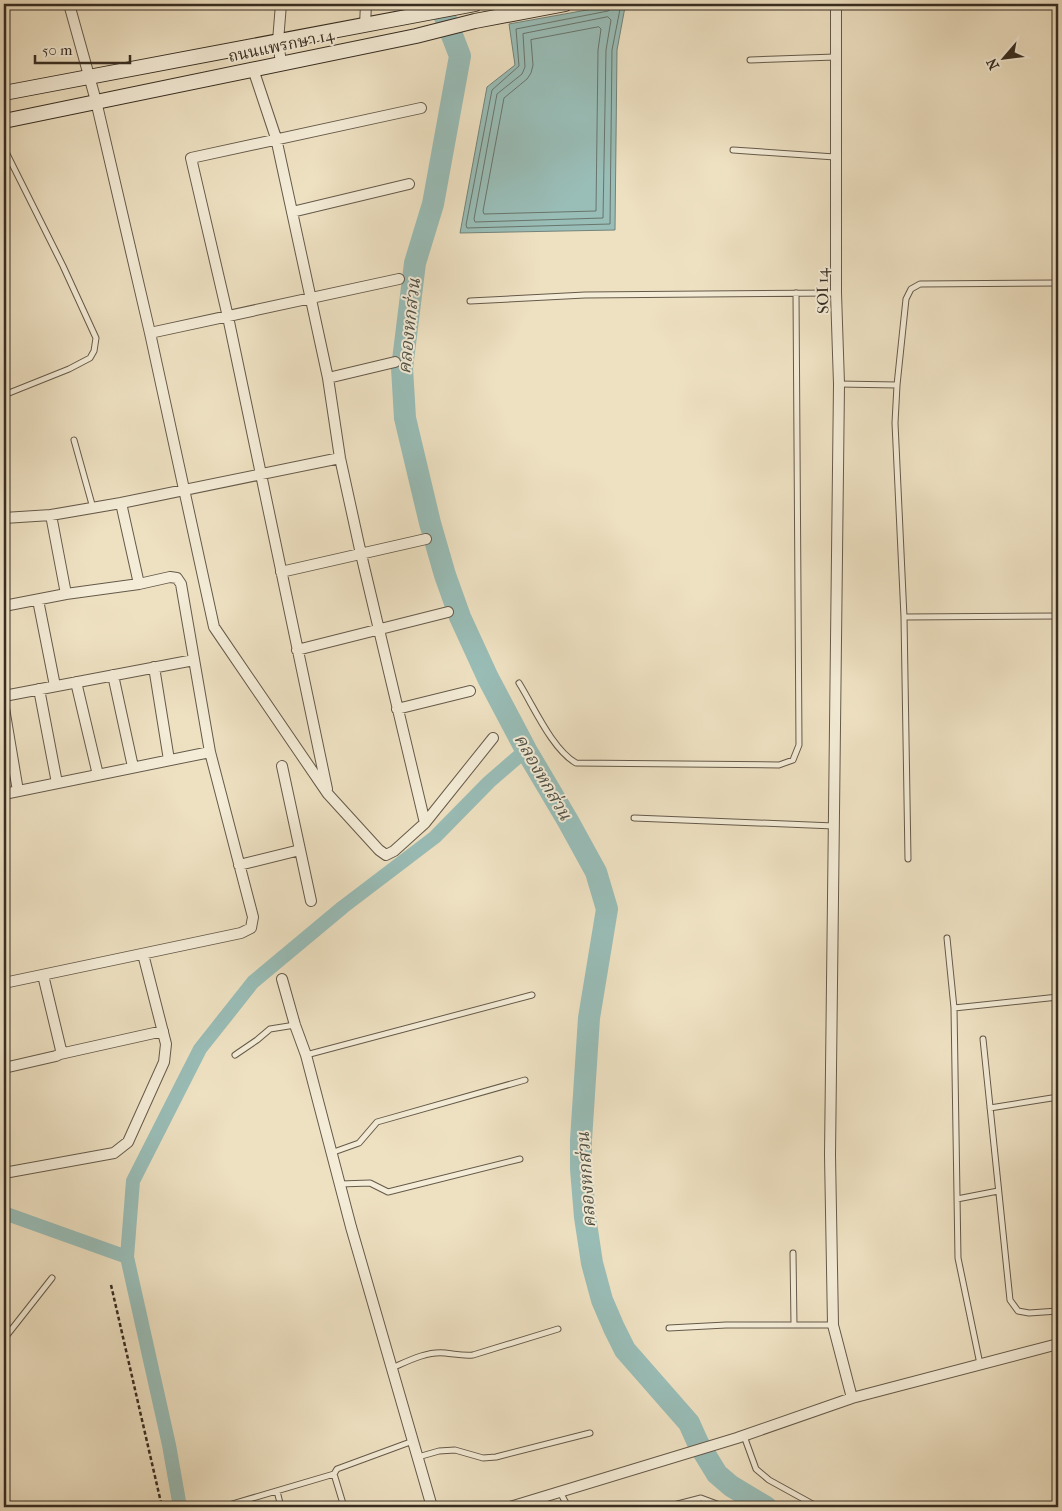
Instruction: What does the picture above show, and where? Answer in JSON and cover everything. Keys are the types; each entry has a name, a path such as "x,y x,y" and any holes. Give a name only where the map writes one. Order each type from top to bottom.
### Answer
{"main road":[{"name":"ถนนแพรกษา 14","path":"4,93 473,4"},
{"name":"ถนนแพรกษา 14","path":"4,121 416,36 475,21 565,4"}],"street":[{"path":"69,4 96,101 150,333 214,627 328,794 379,850 386,855 394,852 425,823 493,738"},
{"path":"281,4 278,41 281,63"},
{"path":"365,25 366,4"},
{"name":"SOI 14","path":"836,4 836,293 839,384 838,578 830,1155 833,1325 852,1398"},
{"path":"253,69 276,138 328,378 340,458 378,630 425,823"},
{"path":"328,794 228,317 191,158 421,108"},
{"path":"292,212 409,184"},
{"path":"150,333 399,279"},
{"path":"328,378 395,362"},
{"path":"4,518 50,515 121,503 185,489 261,476 340,458"},
{"path":"121,503 139,584"},
{"path":"50,515 66,594"},
{"path":"281,572 426,539"},
{"path":"4,606 66,594 139,584 170,577 177,578 181,584 210,752 252,917 251,928 241,933 4,982"},
{"path":"38,600 55,686"},
{"path":"297,650 448,612"},
{"path":"4,696 194,660"},
{"path":"154,667 169,760"},
{"path":"113,675 133,767"},
{"path":"76,682 98,775"},
{"path":"39,689 57,783"},
{"path":"397,709 470,691"},
{"path":"4,708 18,791"},
{"path":"4,794 210,752"},
{"path":"282,766 311,901"},
{"path":"239,865 300,850"},
{"path":"4,1173 114,1153 128,1142 164,1062 166,1044 143,954"},
{"path":"43,975 61,1050 60,1054"},
{"path":"282,978 295,1025 306,1055 331,1153 432,1507"},
{"path":"4,1068 163,1031"},
{"path":"510,1507 666,1461 852,1398 1058,1344"}],"lane":[{"path":"750,60 835,57"},
{"path":"4,141 5,152 63,266 96,338 94,351 90,358 69,369 4,395"},
{"path":"732,150 835,157"},
{"path":"908,859 904,617 894,424 906,299 911,288 920,284 1058,283"},
{"path":"519,683 558,748 567,758 576,763 779,765 793,760 799,745 796,293"},
{"path":"470,301 585,294 836,293"},
{"path":"839,384 897,386"},
{"path":"74,440 93,508"},
{"path":"904,617 1058,616"},
{"path":"634,818 835,826"},
{"path":"947,938 954,1008 958,1258 980,1364"},
{"path":"306,1055 532,994"},
{"path":"954,1008 1058,997"},
{"path":"235,1055 257,1040 270,1028 295,1025"},
{"path":"983,1039 1010,1300 1018,1311 1029,1313 1058,1311"},
{"path":"331,1153 360,1143 377,1122 525,1080"},
{"path":"990,1108 1058,1098"},
{"path":"340,1184 370,1183 388,1192 520,1159"},
{"path":"957,1199 998,1191"},
{"path":"793,1253 794,1325"},
{"path":"4,1339 52,1278"},
{"path":"669,1328 833,1325"},
{"path":"392,1368 429,1354 444,1352 461,1356 473,1355 558,1329"},
{"path":"418,1457 439,1451 455,1450 483,1458 496,1457 590,1433"},
{"path":"741,1437 756,1468 769,1480 818,1507"},
{"path":"222,1507 334,1474 337,1469 413,1441"},
{"path":"334,1474 344,1507"},
{"path":"277,1491 282,1507"},
{"path":"560,1492 568,1507"},
{"path":"666,1507 701,1498 725,1507"}],"path":[{"path":"112,1285 162,1507"}],"water":[{"path":"620,4 634,4 625,7 617,50 615,230 460,233 487,87 515,65 509,24"}],"waterway":[{"name":"คลองหกส่วน","path":"440,4 460,56 433,204 415,263 402,368 405,418 430,523 445,575 460,617 488,678 526,750 596,872 607,909 589,1018 581,1140 581,1169 585,1217 592,1263 602,1300 625,1350 689,1423 698,1443 717,1474 731,1486 766,1507"},
{"path":"180,1507 169,1445 127,1257 133,1181 200,1049 253,982 343,907 435,837 489,782 526,750"},
{"path":"4,1213 127,1257"}]}
